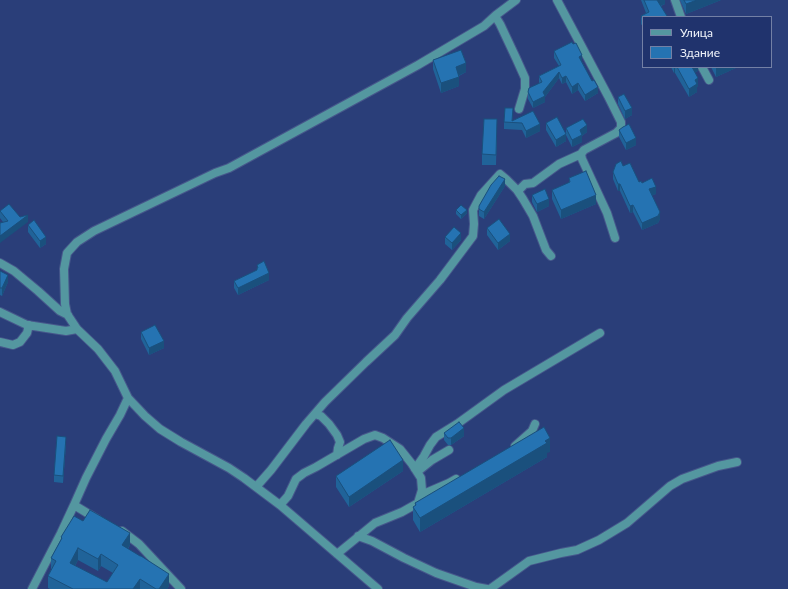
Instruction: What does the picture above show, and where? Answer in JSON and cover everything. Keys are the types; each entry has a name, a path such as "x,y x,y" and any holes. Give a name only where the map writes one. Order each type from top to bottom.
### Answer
{"street":[{"path":"378,589 280,505 229,468 160,429 128,398 115,370 98,349 77,329 66,314 64,269 67,253 76,242 94,231 215,173 229,168 424,62 484,26 516,0"},
{"path":"518,191 525,184 533,183 559,164 581,154 584,150 616,133 621,128 621,122 557,0"},
{"path":"675,0 681,16"},
{"path":"495,16 516,58 524,78 525,89 518,109"},
{"path":"703,68 709,80"},
{"path":"581,154 607,213 615,238"},
{"path":"256,487 325,402 395,335 407,318 461,253 472,236 474,224 473,210 481,195 500,174 506,178 518,191 533,216 546,250 551,256"},
{"path":"0,263 14,271 60,311 68,316"},
{"path":"0,312 29,325 66,331 77,329"},
{"path":"0,342 13,345 20,342 28,333 29,325"},
{"path":"416,470 436,437 457,424 504,390 600,333"},
{"path":"32,589 86,478 128,398"},
{"path":"315,414 321,416 337,435 340,442 337,455"},
{"path":"508,452 532,431 535,424"},
{"path":"280,505 288,496 296,479 364,439 375,435 383,438 400,449 421,478 422,490 418,503 402,512 375,523 337,554"},
{"path":"416,470 449,450"},
{"path":"358,536 372,541 436,573 476,587 489,589 529,561 577,550 599,540 627,523 670,486 682,479 718,466 737,462"},
{"path":"421,495 462,476"},
{"path":"74,505 84,512 105,522"},
{"path":"118,528 139,544 180,589"}],"building":[{"path":"644,0 657,0 667,16 642,16 642,18 641,16 649,12"},
{"path":"684,0 697,0 686,4"},
{"path":"572,42 573,44 576,43 582,55 579,57 592,81 594,80 598,87 585,95 578,83 572,87 566,76 562,78 559,72 543,92 545,96 533,102 528,92 529,88 542,82 539,76 561,65 554,51"},
{"path":"461,50 466,63 456,67 459,77 441,83 433,60"},
{"path":"678,68 693,68 698,78 695,80 697,84 689,89"},
{"path":"624,94 632,108 625,111 618,97"},
{"path":"505,108 513,108 512,121 533,111 540,124 526,131 522,123 504,122"},
{"path":"557,117 566,134 556,140 546,123"},
{"path":"484,119 497,119 496,155 482,154"},
{"path":"583,119 587,125 580,130 582,135 572,140 566,128"},
{"path":"629,124 636,138 626,143 619,130"},
{"path":"621,161 623,166 630,163 639,182 641,181 642,183 652,178 656,187 649,189 660,212 658,216 642,223 633,205 630,206 613,172 616,164"},
{"path":"586,171 596,195 561,210 552,190 570,182 569,178"},
{"path":"499,176 505,179 484,212 479,209 479,206 491,185"},
{"path":"545,189 549,199 537,204 532,195"},
{"path":"9,204 20,217 28,215 0,236 0,223 8,221 0,211"},
{"path":"461,205 467,210 461,215 456,210"},
{"path":"499,219 510,234 498,243 487,228"},
{"path":"34,220 46,237 40,241 28,225"},
{"path":"454,227 461,233 452,243 445,237"},
{"path":"264,261 269,273 238,288 234,281 257,270 257,265"},
{"path":"0,271 8,275 2,288 0,288"},
{"path":"155,325 164,341 149,348 141,332"},
{"path":"459,422 464,428 451,438 448,438 444,433"},
{"path":"544,427 550,438 545,441 547,443 420,518 413,507 416,505 415,503"},
{"path":"57,436 66,437 63,476 54,475"},
{"path":"390,440 403,460 349,497 336,476"},
{"path":"90,510 130,533 122,545 169,574 159,589 156,589 140,579 133,589 73,589 48,576 56,561 51,558 62,538 61,537 74,516 83,521","holes":["78,548 98,559 101,554 118,565 107,582 70,563"]}]}
